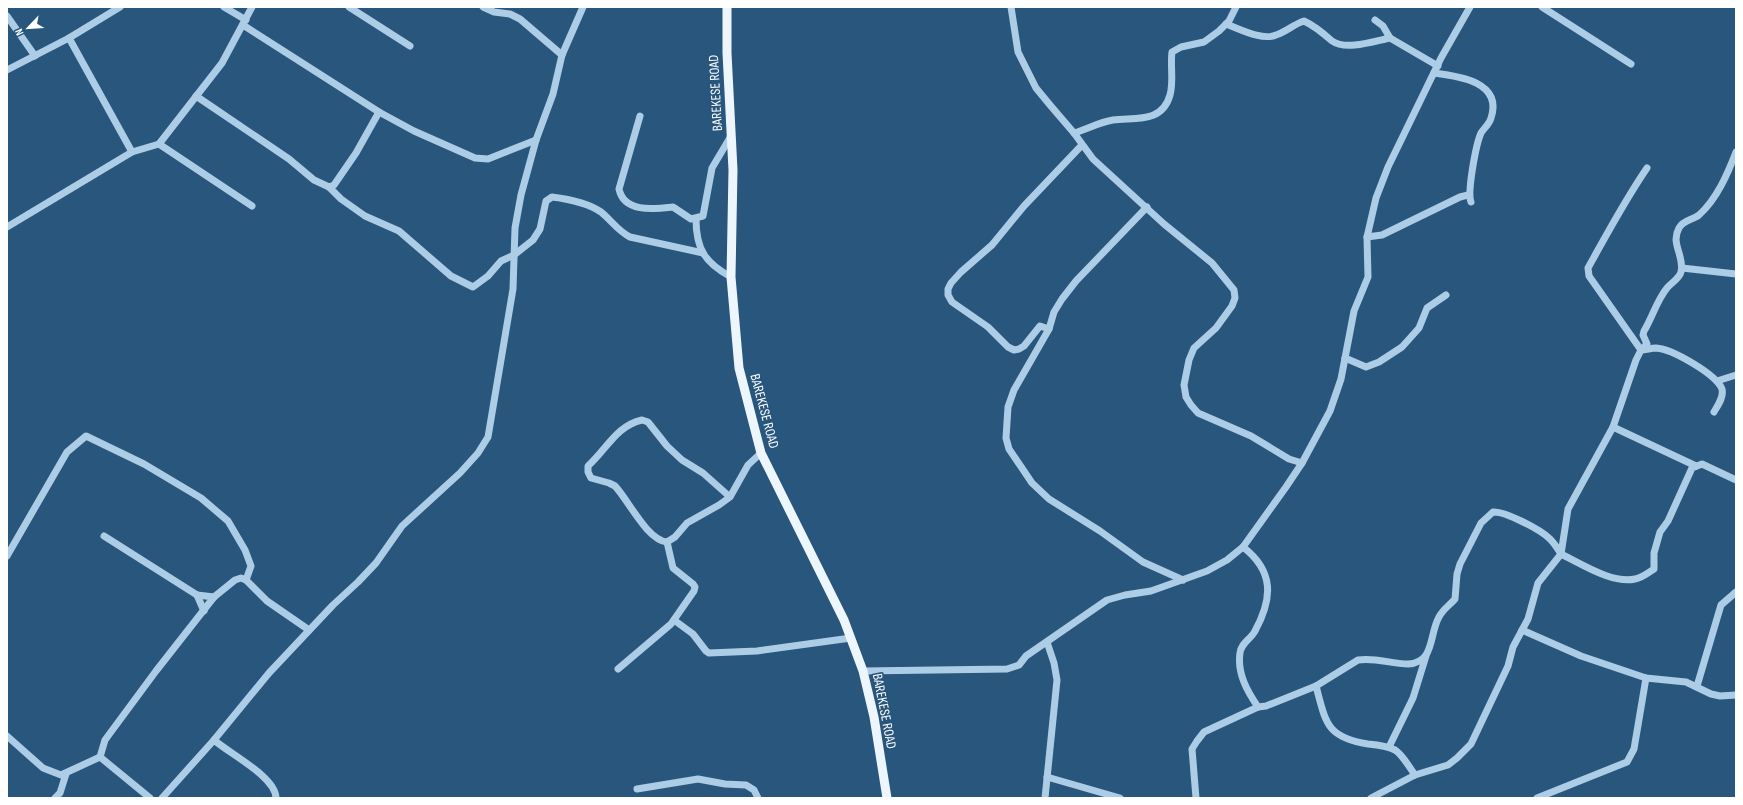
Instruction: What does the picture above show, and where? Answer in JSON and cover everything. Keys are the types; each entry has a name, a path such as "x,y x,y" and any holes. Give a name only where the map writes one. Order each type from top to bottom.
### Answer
{"main road":[{"name":"BAREKESE ROAD","path":"727,7 733,170 731,277 739,368 761,453 844,620 863,671 874,717 887,798"}],"street":[{"path":"7,70 69,38 120,7"},
{"path":"224,7 379,112 420,134 481,160 536,140"},
{"path":"7,227 132,152 160,144 222,64 252,7"},
{"path":"349,7 410,46"},
{"path":"483,7 494,12 510,14 520,19 562,55"},
{"path":"162,798 214,740 269,673 309,630 376,563 402,526 460,474 478,453 488,438 513,289 516,217 536,140 553,94 562,55 583,7"},
{"path":"1011,7 1018,52 1036,88 1098,164 1194,250 1212,263 1234,290 1235,298 1232,306 1216,328 1194,348 1189,360 1184,385 1186,397 1198,413 1251,436 1289,459 1302,463"},
{"path":"1074,133 1105,122 1147,118 1165,106 1170,95 1172,52 1181,47 1204,42 1226,24 1236,7"},
{"path":"863,671 1007,669 1019,665 1026,656 1107,600 1125,595 1151,591 1207,571 1226,560 1242,547 1302,463 1330,411 1341,379 1354,311 1368,277 1367,237 1376,198 1388,167 1436,70 1470,7"},
{"path":"1546,8 1631,64"},
{"path":"7,16 36,56"},
{"path":"1367,237 1382,235 1460,197 1470,199 1480,135 1491,118 1493,108 1491,99 1483,86 1474,81 1436,70 1390,38 1382,26 1375,20"},
{"path":"1226,24 1268,38 1304,21 1318,29 1333,42 1340,44 1360,45 1390,38"},
{"path":"69,38 132,152"},
{"path":"196,96 284,156 314,180 329,187 341,199 365,216 399,231 446,271 473,287 488,276 501,261 514,255 534,240 540,229 546,201 552,197 584,204 600,211 624,234 630,237 703,253"},
{"path":"329,187 334,185 356,153 379,112"},
{"path":"640,116 619,189 621,197 625,202 638,208 652,209 673,207 691,220 703,216 712,168 731,136"},
{"path":"160,144 252,206"},
{"path":"1049,329 1040,326 1024,346 1014,350 1008,347 988,327 952,302 948,295 948,289 951,283 961,272 992,245 1024,206 1082,145"},
{"path":"1371,798 1415,775 1448,765 1471,744 1508,666 1513,647 1528,619 1538,583 1561,554 1568,509 1613,427 1636,360 1641,350 1647,344 1643,335 1644,331 1665,290 1680,276 1682,268 1681,259 1675,243 1677,230 1681,224 1699,215 1709,203 1724,179 1736,152"},
{"path":"1641,350 1593,284 1588,268 1623,203 1647,168"},
{"path":"1147,207 1076,281 1062,298 1054,312 1049,329 1012,396 1008,407 1006,438 1009,449 1032,483 1049,499 1100,531 1143,562 1183,580"},
{"path":"696,219 698,240 703,253 718,270 731,277"},
{"path":"1682,268 1736,274"},
{"path":"1345,358 1366,367 1396,352 1407,343 1419,328 1427,308 1446,295"},
{"path":"1641,350 1657,348 1673,353 1707,372 1717,381 1722,389 1722,394 1714,412"},
{"path":"1717,381 1736,375"},
{"path":"730,497 703,473 682,460 667,446 648,422 642,420 636,421 615,434 598,457 588,466 588,472 591,478 615,486 651,534 660,541 667,542 675,537 687,522 719,505 730,497 748,465 761,453"},
{"path":"1613,427 1696,466"},
{"path":"7,556 67,452 86,436 144,464 201,498 228,521 245,550 251,566 246,580"},
{"path":"1389,747 1413,698 1438,618 1445,608 1455,599 1457,574 1460,564 1481,523 1490,514 1493,512 1504,513 1549,538 1561,554 1621,580 1640,578 1654,569 1654,553 1660,532 1668,521 1692,468 1702,464 1736,480"},
{"path":"104,536 197,595 214,597"},
{"path":"618,669 674,620 695,588 673,568 667,542"},
{"path":"1242,547 1252,554 1266,578 1269,588 1268,597 1255,632 1242,646 1240,653 1243,682 1258,707"},
{"path":"7,736 43,768 61,775 100,757 105,740 156,671 214,597 235,580 241,578 246,580 267,601 309,630"},
{"path":"1697,686 1721,606 1736,592"},
{"path":"197,595 204,611"},
{"path":"674,620 693,634 709,653 757,651 851,638"},
{"path":"1522,630 1581,656 1646,678 1686,682 1712,694 1736,695"},
{"path":"1045,798 1057,680 1054,663 1047,642"},
{"path":"1196,798 1192,749 1196,741 1210,728 1258,707 1266,706 1316,686 1358,660 1369,658 1408,664 1417,662 1426,656"},
{"path":"1537,798 1627,762 1634,749 1646,678"},
{"path":"1316,686 1326,721 1335,733 1348,741 1389,747 1397,751 1415,775"},
{"path":"214,740 269,781 275,791 276,798"},
{"path":"100,757 150,798"},
{"path":"55,798 60,793 66,774"},
{"path":"1047,777 1120,798"},
{"path":"637,789 698,779 725,784 746,785 754,790 758,798"}]}
